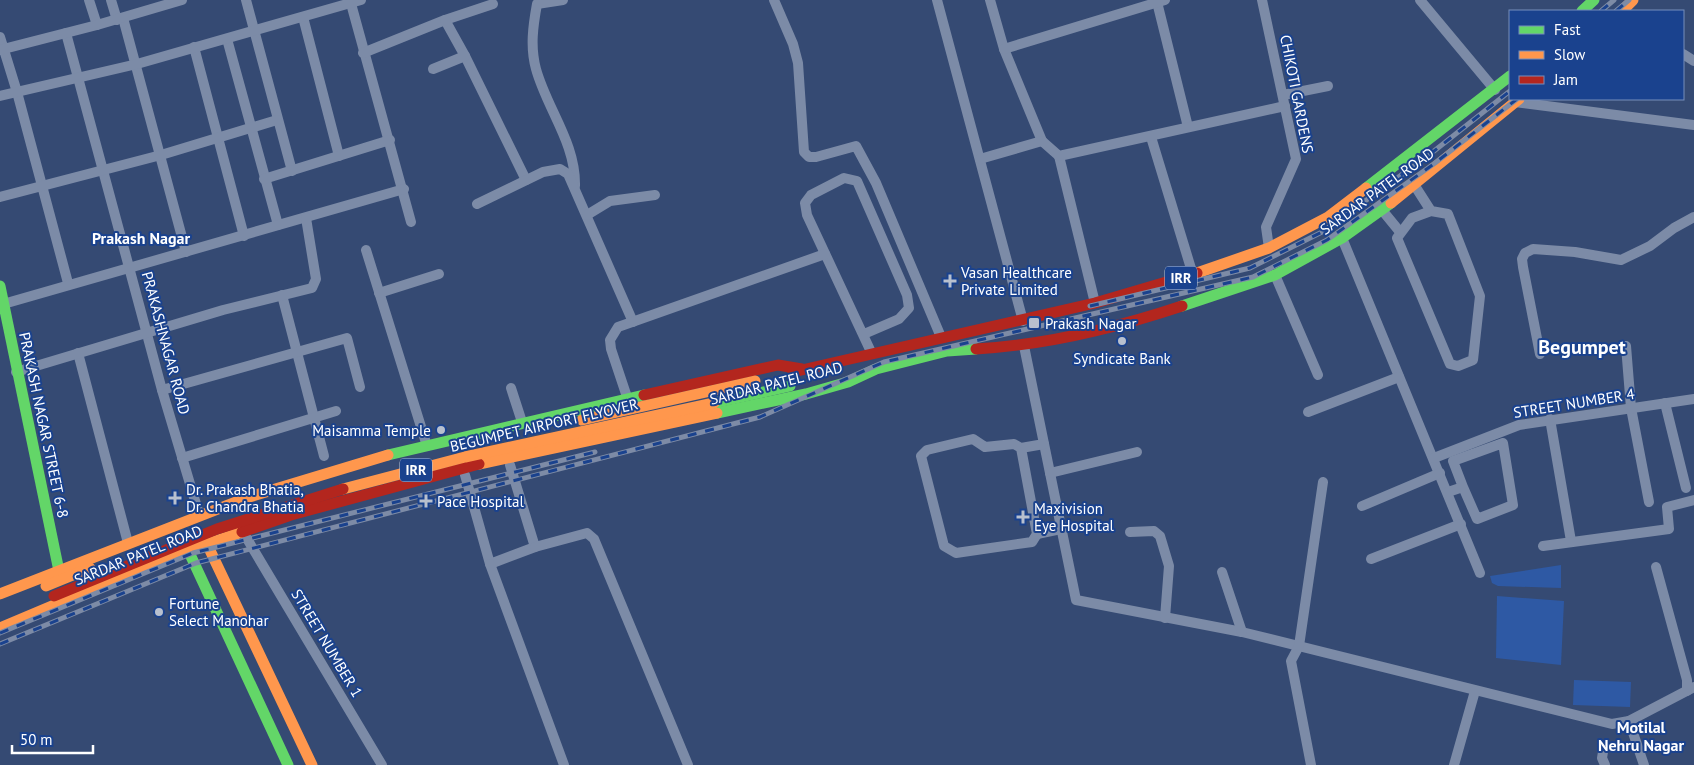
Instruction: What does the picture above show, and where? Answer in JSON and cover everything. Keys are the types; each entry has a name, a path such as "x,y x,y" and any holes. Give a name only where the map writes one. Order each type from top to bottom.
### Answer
{"main road":[{"path":"1583,10 1594,0"},
{"path":"1623,10 1633,0"},
{"name":"SARDAR PATEL ROAD","path":"0,594 199,514 284,486 428,446 522,422 628,400 778,365 802,369 941,337 1024,321 1193,275 1269,248 1328,217 1495,90 1509,77"},
{"name":"SARDAR PATEL ROAD","path":"0,628 142,569 155,567 291,518 463,468 806,394 848,382 876,370 947,351 1024,346 1156,315 1275,275 1342,238 1382,210 1415,186 1517,100"},
{"name":"PRAKASH NAGAR STREET 6-8","path":"0,286 16,372 59,571"},
{"name":"BEGUMPET AIRPORT FLYOVER","path":"0,605 191,530 260,505 342,480 473,445 802,369"},
{"name":"BEGUMPET AIRPORT FLYOVER","path":"0,618 143,557 273,510 516,445 790,386 876,370"},
{"path":"284,486 291,518"},
{"path":"142,569 134,556 137,546 170,532 182,521"},
{"path":"209,547 312,765"},
{"path":"190,554 288,765"},
{"path":"234,651 255,642"}],"street":[{"path":"89,0 97,26"},
{"path":"110,0 120,18 137,64 186,252"},
{"path":"2,50 97,26 155,4 182,0"},
{"path":"246,0 292,171"},
{"path":"0,96 137,64 362,0"},
{"path":"563,0 536,2 532,47 536,69 570,150 575,171 575,187"},
{"path":"774,0 793,44 798,63 804,152 808,157 816,157 856,146 876,183 941,337"},
{"path":"938,0 1024,321"},
{"path":"990,0 1004,49 1042,141 1059,156 1095,303"},
{"name":"CHIKOTI GARDENS","path":"1262,0 1296,159 1266,227 1269,248"},
{"path":"1420,0 1495,90"},
{"path":"1004,49 1142,3 1161,1 1188,127"},
{"path":"350,2 412,222"},
{"path":"363,52 493,4"},
{"path":"303,17 339,156"},
{"path":"446,20 526,180"},
{"name":"PRAKASHNAGAR ROAD","path":"66,33 162,390 199,514"},
{"path":"0,37 2,50 17,92 68,284"},
{"path":"226,39 278,225"},
{"path":"194,47 244,236"},
{"path":"433,69 465,56"},
{"path":"1059,156 1188,127 1328,86"},
{"path":"1517,100 1694,125"},
{"path":"0,197 161,155 277,120"},
{"path":"1151,136 1193,275"},
{"path":"264,178 390,140"},
{"path":"980,159 1042,141"},
{"path":"477,204 543,172 560,169 568,174 633,322"},
{"path":"864,334 899,319 909,308 907,295 857,181 844,178 811,195 804,203 807,215 872,354"},
{"path":"1415,186 1431,211"},
{"path":"2,304 404,189"},
{"path":"587,215 610,201 655,196"},
{"path":"1382,210 1400,232"},
{"path":"1431,211 1448,214 1480,296 1473,360 1458,366 1450,364 1397,238 1412,218 1431,211"},
{"path":"1540,354 1523,267 1522,259 1525,254 1533,249 1575,252 1621,260 1650,246 1674,228 1694,217"},
{"path":"16,372 146,332 307,290 315,284 316,279 306,218"},
{"path":"1342,238 1480,573"},
{"path":"366,250 428,446"},
{"path":"628,400 611,349 610,340 618,327 825,254"},
{"path":"379,293 439,274"},
{"path":"1275,275 1318,375"},
{"path":"282,295 324,456"},
{"path":"162,390 347,338 360,387"},
{"path":"1024,346 1076,600 1242,632 1475,692 1612,724 1629,721 1691,689 1686,680 1656,567"},
{"path":"1626,346 1631,408 1648,502"},
{"path":"78,353 128,543"},
{"path":"1308,412 1399,377"},
{"path":"511,388 522,422"},
{"name":"STREET NUMBER 4","path":"1434,458 1519,425 1694,399"},
{"path":"1665,403 1686,488"},
{"path":"182,458 336,411"},
{"path":"1550,420 1572,541"},
{"path":"1021,448 1037,534 1032,542 956,553 944,546 921,456 927,450 973,439 985,447 1014,444 1021,448 1044,444"},
{"path":"1503,442 1513,505 1477,520 1463,487 1453,461 1503,442"},
{"path":"1050,473 1137,452"},
{"path":"510,465 535,547"},
{"path":"1362,506 1440,473"},
{"path":"465,475 490,564 564,765"},
{"path":"1311,765 1291,661 1299,646 1323,482"},
{"path":"1448,492 1463,487"},
{"path":"1543,546 1669,528 1667,507 1694,500"},
{"path":"1371,559 1461,524"},
{"path":"1037,534 1061,530"},
{"path":"1130,532 1154,531 1160,536 1169,566 1165,618"},
{"path":"490,564 535,547 587,533 594,539 688,765"},
{"name":"STREET NUMBER 1","path":"246,537 382,765"},
{"path":"1222,572 1242,632"},
{"path":"1454,765 1475,692"},
{"path":"1629,721 1644,765"},
{"path":"1604,746 1602,758 1605,765"}],"shaded area":[{"path":"1561,565 1561,588 1498,586 1492,583 1490,576"},
{"path":"1497,596 1564,601 1561,665 1496,658"},
{"path":"1574,680 1631,682 1630,707 1573,705"}],"railway":[{"path":"1602,10 1614,0"},
{"path":"1617,10 1629,0"},
{"path":"1090,306 1250,268 1322,232 1429,155 1509,92"},
{"path":"0,644 196,563 760,417 884,362 1253,277 1327,240 1435,163 1516,100"},
{"path":"0,633 193,553 595,452"}],"traffic: fast":[{"path":"1583,10 1594,0"},
{"path":"1366,188 1509,77"},
{"path":"1182,306 1275,275 1342,238 1391,203"},
{"path":"0,286 59,571"},
{"path":"717,413 806,394 848,382 876,369 947,351 976,349"},
{"path":"714,403 790,386"},
{"path":"388,455 644,395"},
{"path":"188,550 288,765"}],"traffic: slow":[{"path":"1623,10 1633,0"},
{"path":"1391,203 1518,100"},
{"path":"1197,273 1269,248 1328,217 1366,188"},
{"path":"582,420 755,381"},
{"path":"343,489 465,457 714,403"},
{"path":"479,464 717,413"},
{"path":"0,594 246,498 388,455"},
{"path":"0,628 161,560 242,532"},
{"path":"207,544 312,765"},
{"path":"46,586 90,568"}],"traffic: jam":[{"path":"793,372 1095,303 1197,273"},
{"path":"976,349 1028,344 1080,334 1182,306"},
{"path":"644,395 778,365 802,369"},
{"path":"242,532 291,515 479,464"},
{"path":"54,596 217,529 343,489"}],"place":[{"name":"Vasan Healthcare Private Limited","path":"950,281"},
{"name":"Prakash Nagar","path":"1034,323"},
{"name":"Syndicate Bank","path":"1122,341"},
{"name":"Maisamma Temple","path":"441,430"},
{"name":"Dr. Prakash Bhatia, Dr. Chandra Bhatia","path":"175,498"},
{"name":"Pace Hospital","path":"426,501"},
{"name":"Maxivision Eye Hospital","path":"1023,517"},
{"name":"Fortune Select Manohar","path":"159,612"}],"district":[{"name":"Prakash Nagar","path":"141,238"},
{"name":"Begumpet","path":"1582,347"},
{"name":"Motilal Nehru Nagar","path":"1641,736"}]}
